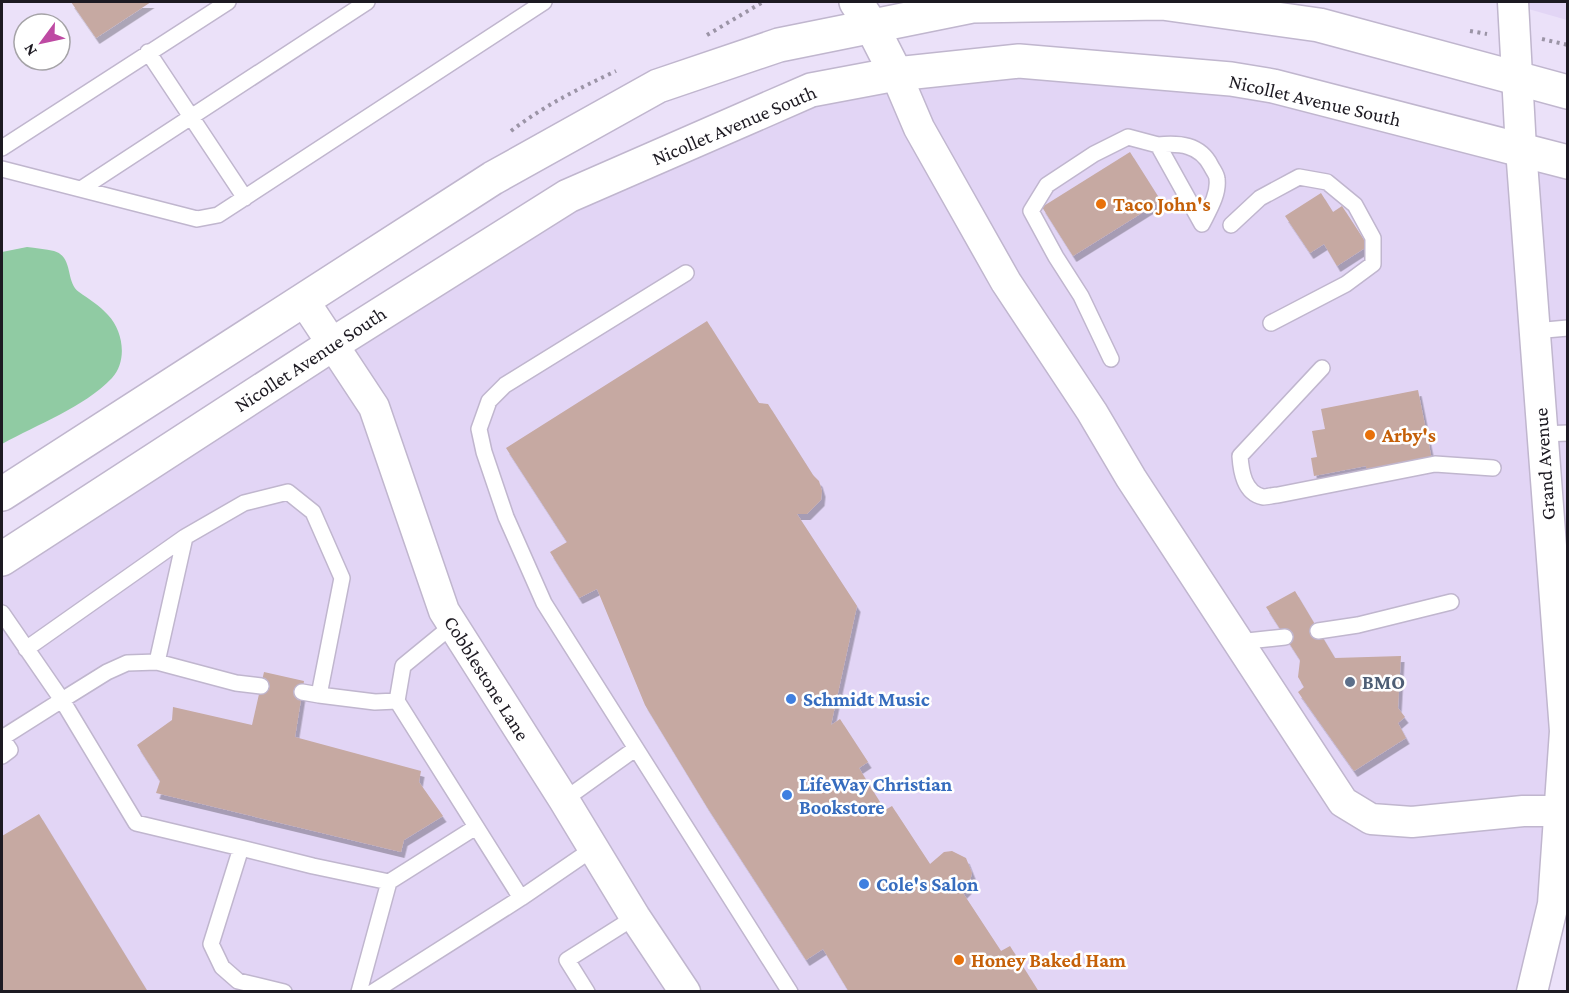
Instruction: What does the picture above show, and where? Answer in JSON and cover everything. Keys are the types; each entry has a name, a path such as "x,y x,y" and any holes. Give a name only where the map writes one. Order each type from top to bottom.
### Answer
{"main road":[{"path":"2,494 494,178 658,86 864,13 972,6 1162,3 1319,25 1568,92"},
{"path":"864,13 896,74"},
{"name":"Nicollet Avenue South","path":"2,559 333,344 568,196 811,90 896,74 1019,61 1231,79 1273,86 1568,162"}],"street":[{"name":"Grand Avenue","path":"1513,2 1516,79 1534,331 1555,434 1566,731 1558,811 1553,904 1532,992"},
{"path":"896,74 919,128 1006,282 1343,802 1371,819 1412,822 1523,811 1558,811"},
{"name":"Cobblestone Lane","path":"304,301 374,407 444,610 635,917 685,992"}],"lane":[{"path":"2,148 228,2"},
{"path":"81,189 367,2"},
{"path":"2,169 197,219 218,215 544,2"},
{"path":"148,52 245,198"},
{"path":"1111,359 1081,296 1031,211 1047,184 1094,154 1128,137 1158,145 1176,144 1195,148 1209,162 1217,178 1215,199 1202,224 1158,145"},
{"path":"1231,225 1260,198 1299,177 1327,182 1355,205 1373,238 1373,264 1346,284 1271,323"},
{"path":"686,273 505,385 489,401 479,429 484,452 506,518 544,603 790,992"},
{"path":"1534,331 1568,328"},
{"path":"1322,368 1240,456 1241,474 1251,490 1263,497 1278,495 1435,464 1493,468"},
{"path":"26,649 185,537 244,503 288,492 313,512 342,578 319,695"},
{"path":"157,662 185,537"},
{"path":"1318,631 1358,625 1451,602"},
{"path":"2,613 62,700 136,823 388,882"},
{"path":"453,625 403,666 397,701 521,898"},
{"path":"1238,642 1285,637"},
{"path":"2,756 10,750 2,738 107,672 127,663 157,662 236,683 261,686"},
{"path":"302,692 375,702 397,701"},
{"path":"564,800 635,749"},
{"path":"359,992 388,882 476,827"},
{"path":"241,848 211,944 222,967 238,981 284,992"},
{"path":"373,992 521,898 594,848"},
{"path":"587,992 567,960 635,917"}],"path":[{"path":"1553,40 1568,45"}],"shaded area":[{"path":"1504,2 1567,2 1567,20"},
{"path":"896,74 1231,79 1567,162 1568,891 1532,991 2,992 2,559 568,196"}],"green space":[{"path":"27,247 60,254 67,264 75,288 102,309 113,322 120,337 122,354 117,371 112,378 88,398 2,444 2,252"}],"building":[{"path":"71,2 151,2 96,38"},
{"name":"Taco John's","path":"1130,152 1161,201 1073,256 1042,207"},
{"path":"1321,193 1333,212 1342,206 1368,246 1337,266 1324,244 1310,253 1285,216"},
{"path":"707,321 759,403 768,404 819,481 822,491 821,500 807,514 797,514 857,606 831,725 840,719 868,762 859,768 868,783 885,810 892,806 930,864 944,852 952,851 966,858 972,873 968,888 963,893 1001,951 1010,946 1039,992 849,992 823,949 806,960 707,807 645,705 597,589 579,598 550,552 567,542 506,448"},
{"name":"Arby's","path":"1418,390 1432,460 1367,473 1366,466 1314,476 1311,458 1317,457 1312,431 1325,429 1321,409"},
{"name":"BMO","path":"1295,591 1335,658 1401,656 1398,708 1405,717 1398,723 1406,738 1354,771 1298,692 1304,687 1298,677 1300,660 1266,607"},
{"path":"264,672 304,681 295,737 421,771 419,782 443,816 404,840 401,852 156,793 160,781 137,745 172,720 173,707 252,725"},
{"path":"39,814 148,992 2,992 2,836"}],"place":[{"name":"Taco John's","path":"1101,204"},
{"name":"Arby's","path":"1370,435"},
{"name":"BMO","path":"1350,682"},
{"name":"Schmidt Music","path":"791,699"},
{"name":"LifeWay Christian Bookstore","path":"787,795"},
{"name":"Cole's Salon","path":"864,884"},
{"name":"Honey Baked Ham","path":"959,960"}]}
